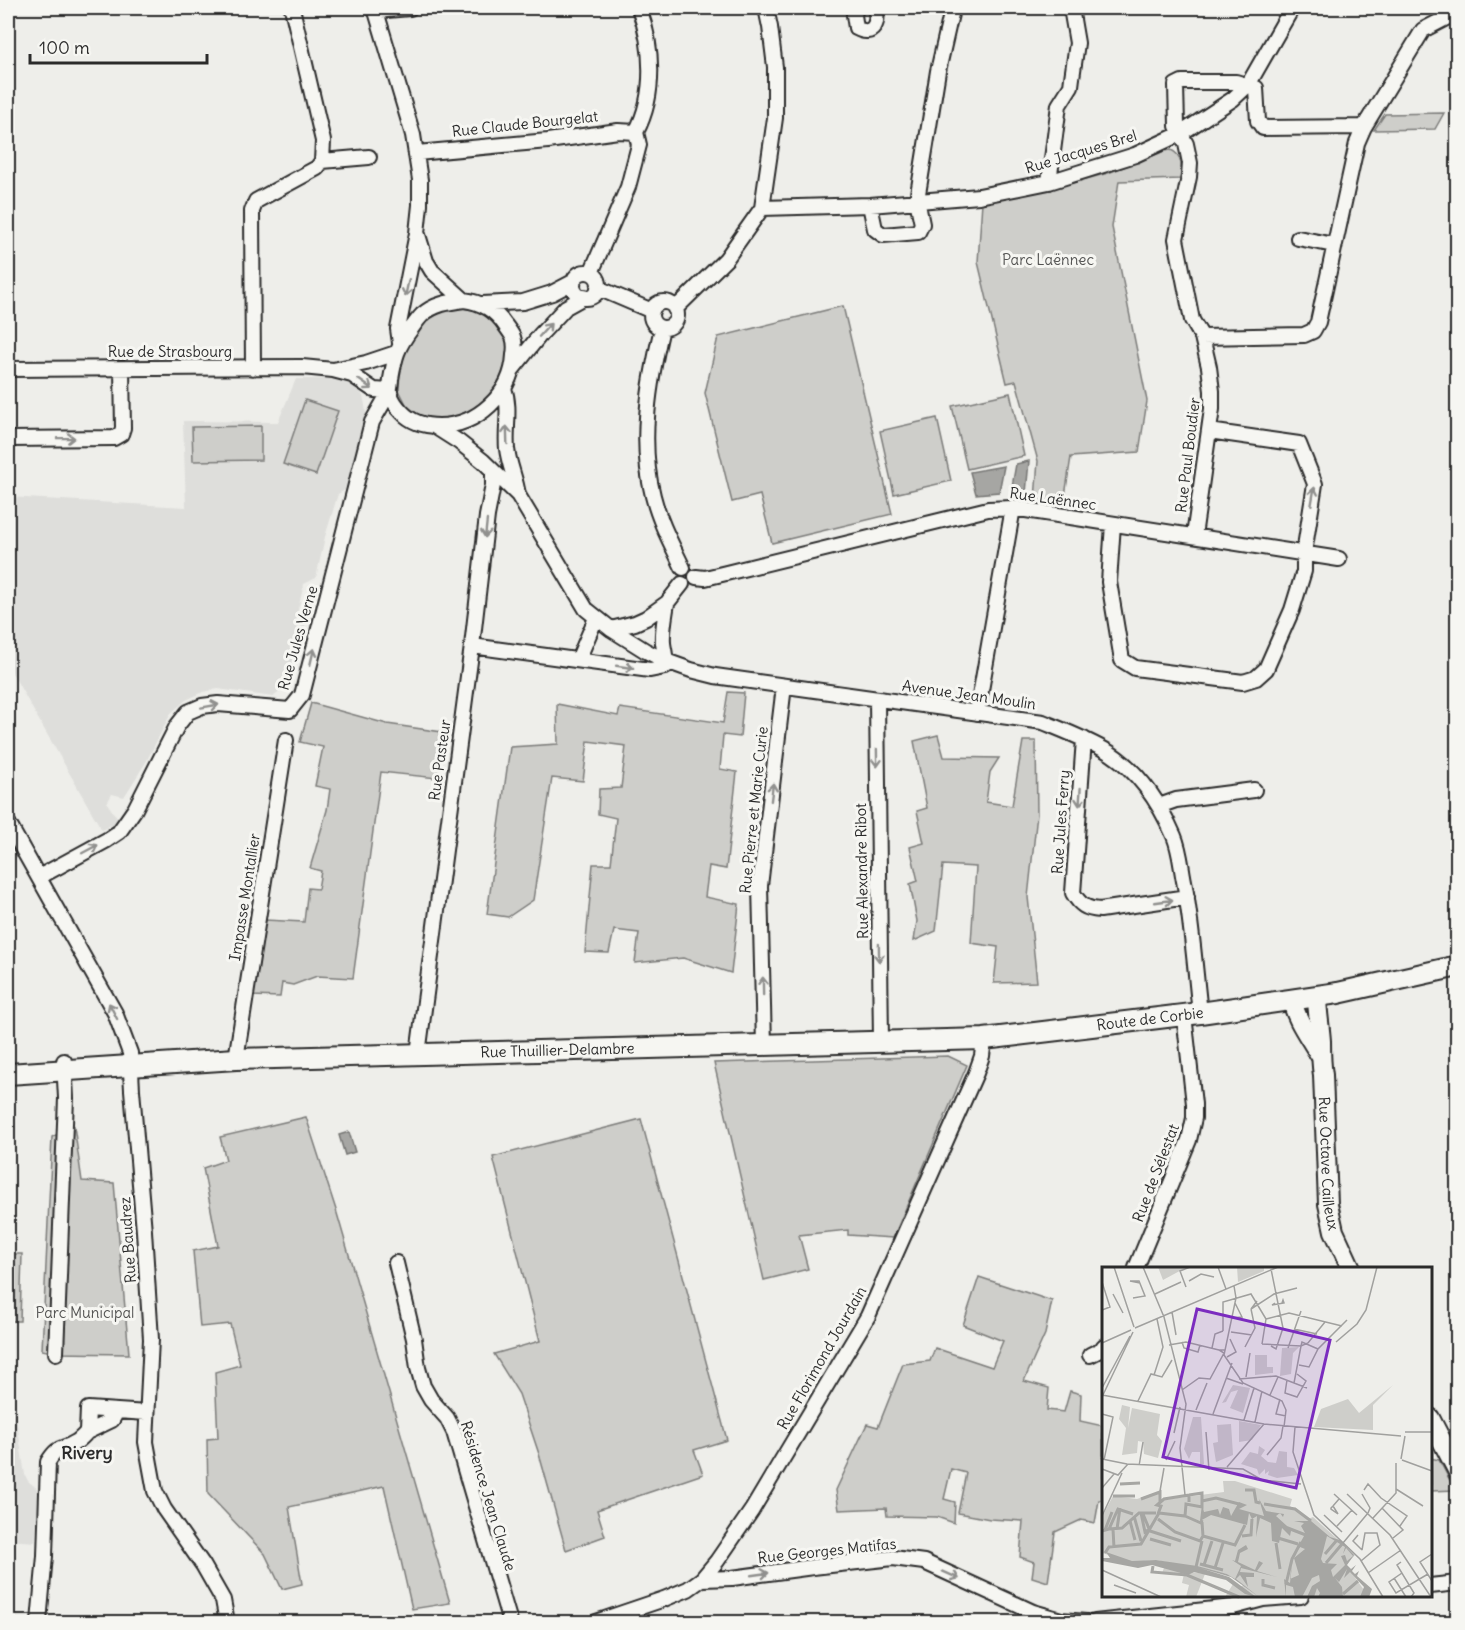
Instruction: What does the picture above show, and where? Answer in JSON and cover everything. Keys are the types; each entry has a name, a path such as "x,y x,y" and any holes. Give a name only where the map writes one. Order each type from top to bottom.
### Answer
{"main road":[{"name":"Route de Corbie","path":"984,1039 1292,1000 1458,966"},
{"name":"Rue Thuillier-Delambre","path":"8,1074 65,1065 131,1066 236,1059 984,1039"}],"street":[{"path":"253,368 252,211 256,201 317,168 322,161 323,141 292,8"},
{"path":"333,370 366,363 398,348 422,315 444,302 464,300 482,304 523,302 552,293 573,282 582,272 591,273 597,279 598,288 592,296 584,297 566,307 540,335 513,370 504,388 481,414 458,424 422,425 405,416 396,406 390,391 398,348 398,329 417,233 420,197 417,153 375,9 410,8"},
{"path":"591,273 628,187 639,145 636,132 645,113 651,74 649,51 639,8"},
{"path":"675,309 726,259 762,208 775,118 774,67 766,8"},
{"path":"856,8 854,15 856,28 868,32 876,23 875,8"},
{"path":"870,205 875,229 884,235 918,232 922,224 917,200 937,75 951,14 950,8"},
{"path":"1049,182 1059,105 1071,86 1077,43 1071,8"},
{"name":"Rue Jacques Brel","path":"762,208 870,205 979,196 1049,182 1134,155 1180,134 1233,99 1248,85 1292,8"},
{"path":"1202,337 1304,335 1313,331 1318,322 1357,143 1364,127 1423,30 1448,17 1453,8"},
{"path":"1180,134 1177,126 1176,85 1182,82 1236,82 1256,88 1258,121 1263,128 1364,127"},
{"name":"Rue Claude Bourgelat","path":"417,153 548,141 618,131 636,132"},
{"name":"Rue Paul Boudier","path":"1180,134 1186,144 1190,177 1176,239 1192,321 1202,337 1212,392 1209,431 1194,536"},
{"path":"322,161 369,157"},
{"path":"417,233 426,261 432,271 464,300"},
{"path":"1298,238 1334,245"},
{"path":"573,282 577,294 584,297"},
{"path":"598,288 652,310"},
{"path":"664,303 675,309 675,321 670,327 662,328 654,324 652,310 656,305 664,303"},
{"path":"482,304 499,317 513,338 513,370"},
{"path":"662,328 648,403 646,450 653,496 660,518 683,568"},
{"name":"Rue de Strasbourg","path":"8,369 303,367 333,370"},
{"path":"8,439 114,438 121,434 123,428 123,369"},
{"path":"333,370 352,375 374,390 390,391"},
{"path":"504,388 508,404 507,450 518,495"},
{"name":"Rue Jules Verne","path":"39,877 119,832 135,809 177,726 188,712 202,706 218,704 290,710 302,695 372,422 390,391"},
{"path":"434,426 459,442 518,495"},
{"path":"1113,524 1108,582 1122,660 1134,668 1243,682 1256,678 1266,669 1292,609 1304,571 1304,554 1315,484 1299,444 1209,431"},
{"name":"Rue Pasteur","path":"418,1054 493,471"},
{"name":"Avenue Jean Moulin","path":"518,495 586,609 611,629 666,661 715,676 1043,722 1110,753 1142,782 1159,806 1180,855 1187,897 1192,1014"},
{"path":"976,713 1013,508"},
{"name":"Rue Laënnec","path":"696,577 705,578 978,511 1013,508 1339,559"},
{"path":"683,568 691,568 696,577 696,580 688,586 682,584 678,576 683,568"},
{"path":"611,629 641,620 667,603 682,584"},
{"path":"472,646 650,670 664,667 666,661 663,624 667,603"},
{"path":"578,660 596,618"},
{"name":"Rue Pierre et Marie Curie","path":"764,1045 760,886 784,686"},
{"name":"Rue Alexandre Ribot","path":"877,699 880,1042"},
{"name":"Rue Jules Ferry","path":"1084,739 1073,893 1088,909 1187,897"},
{"name":"Impasse Montallier","path":"236,1059 286,740"},
{"path":"1159,806 1176,800 1254,790"},
{"path":"8,823 39,877"},
{"name":"Rue Baudrez","path":"39,877 115,1013 130,1053 151,1339 146,1442 155,1491 164,1509 204,1566 223,1600 227,1623"},
{"name":"Rue Octave Cailleux","path":"1317,996 1323,1075 1328,1204 1334,1231 1350,1267"},
{"path":"1292,1000 1294,1012 1300,1024 1320,1055"},
{"name":"Rue de Sélestat","path":"1137,1267 1189,1140 1194,1118 1192,1014"},
{"name":"Rue Florimond Jourdain","path":"702,1579 752,1510 868,1316 976,1073 982,1056 984,1039"},
{"path":"56,1353 66,1098 65,1065"},
{"name":"Résidence Jean Claude","path":"396,1263 423,1386 431,1400 447,1418 454,1432 510,1623"},
{"path":"1090,1355 1102,1349"},
{"path":"87,1432 88,1408 147,1413"},
{"path":"39,1623 45,1556 48,1462 52,1454 60,1448 75,1443 87,1432 112,1420 117,1411"},
{"path":"1432,1420 1458,1472"},
{"name":"Rue Georges Matifas","path":"702,1579 732,1578 813,1566 893,1558 910,1559 924,1562 1033,1612 1060,1620 1088,1623"},
{"path":"596,1623 664,1599 702,1579"},
{"path":"1432,1586 1458,1583"},
{"path":"1095,1623 1233,1607 1263,1599 1288,1597"}],"shaded area":[{"path":"296,379 340,379 350,382 363,396 366,414 345,490 338,494 316,578 304,584 297,614 306,621 289,685 273,697 218,689 203,692 186,700 171,713 146,762 124,797 112,794 107,803 117,818 115,823 102,830 8,666 8,497 186,507 183,421 278,422"},
{"path":"1029,461 1026,493 1011,492 1016,464"},
{"path":"1004,466 999,492 976,494 970,472"},
{"path":"349,1132 355,1152 345,1155 339,1135"},
{"path":"8,1403 14,1403 25,1475 28,1481 40,1491 35,1542 8,1540"}],"green space":[{"path":"1444,113 1435,129 1374,130 1385,114"},
{"name":"Parc Laënnec","path":"1171,150 1180,158 1180,179 1119,181 1112,227 1147,401 1139,452 1071,457 1064,502 1035,499 1038,461 1016,381 1007,383 978,262 982,202 1072,183 1108,173"},
{"path":"843,306 892,514 772,543 760,495 732,502 705,393 718,337"},
{"path":"456,307 489,314 506,337 508,348 505,366 497,387 468,414 446,421 432,420 421,416 407,406 399,390 400,368 409,343 426,321 443,309"},
{"path":"1010,393 1024,456 967,469 952,406"},
{"path":"305,400 338,411 316,475 283,464"},
{"path":"937,418 951,481 894,494 880,431"},
{"path":"261,426 261,460 193,461 192,427"},
{"path":"728,692 744,693 740,737 723,735 720,769 737,772 726,869 709,866 705,897 739,904 731,973 683,958 635,963 639,933 614,930 609,953 585,952 593,864 611,864 616,818 598,814 599,789 621,788 626,746 588,741 583,781 552,778 533,900 508,917 487,914 510,747 558,744 557,704 618,716 620,708 723,723"},
{"path":"311,703 387,724 442,732 437,778 381,772 353,978 317,976 293,985 282,983 280,997 252,996 265,920 304,922 308,888 318,889 321,871 310,868 327,810 330,789 315,786 323,747 300,742"},
{"path":"938,735 944,757 999,758 990,772 986,802 1012,806 1023,741 1036,741 1037,814 1028,897 1037,982 994,983 998,947 971,943 976,867 943,865 936,931 914,941 917,921 910,884 918,881 910,847 924,843 917,811 927,808 914,741"},
{"path":"948,1056 967,1065 893,1238 848,1235 848,1230 799,1235 808,1269 764,1280 714,1063"},
{"path":"306,1117 336,1210 450,1603 412,1609 384,1486 289,1507 302,1584 282,1589 265,1554 208,1494 207,1439 218,1438 215,1372 240,1365 230,1324 200,1327 193,1251 218,1246 203,1168 226,1160 220,1137"},
{"path":"641,1119 727,1440 694,1450 703,1474 597,1510 605,1536 566,1550 539,1454 519,1394 494,1354 540,1341 493,1157"},
{"name":"Parc Municipal","path":"74,1126 82,1181 114,1183 129,1354 56,1353 42,1350 52,1137"},
{"path":"8,1254 22,1254 20,1321 8,1321"},
{"path":"979,1277 1052,1301 1045,1334 1024,1381 1049,1388 1047,1410 1064,1412 1070,1391 1081,1394 1080,1421 1102,1426 1102,1500 1099,1500 1095,1523 1081,1520 1055,1532 1048,1582 1032,1577 1034,1562 1020,1557 1023,1521 990,1519 958,1513 966,1473 951,1469 944,1499 955,1502 954,1523 937,1517 887,1516 886,1508 839,1510 836,1490 867,1424 878,1427 903,1364 930,1361 935,1348 992,1367 1003,1341 963,1325"},
{"path":"1432,1458 1439,1460 1455,1490 1432,1491"}],"district":[{"name":"Rivery","path":"87,1453"}]}
